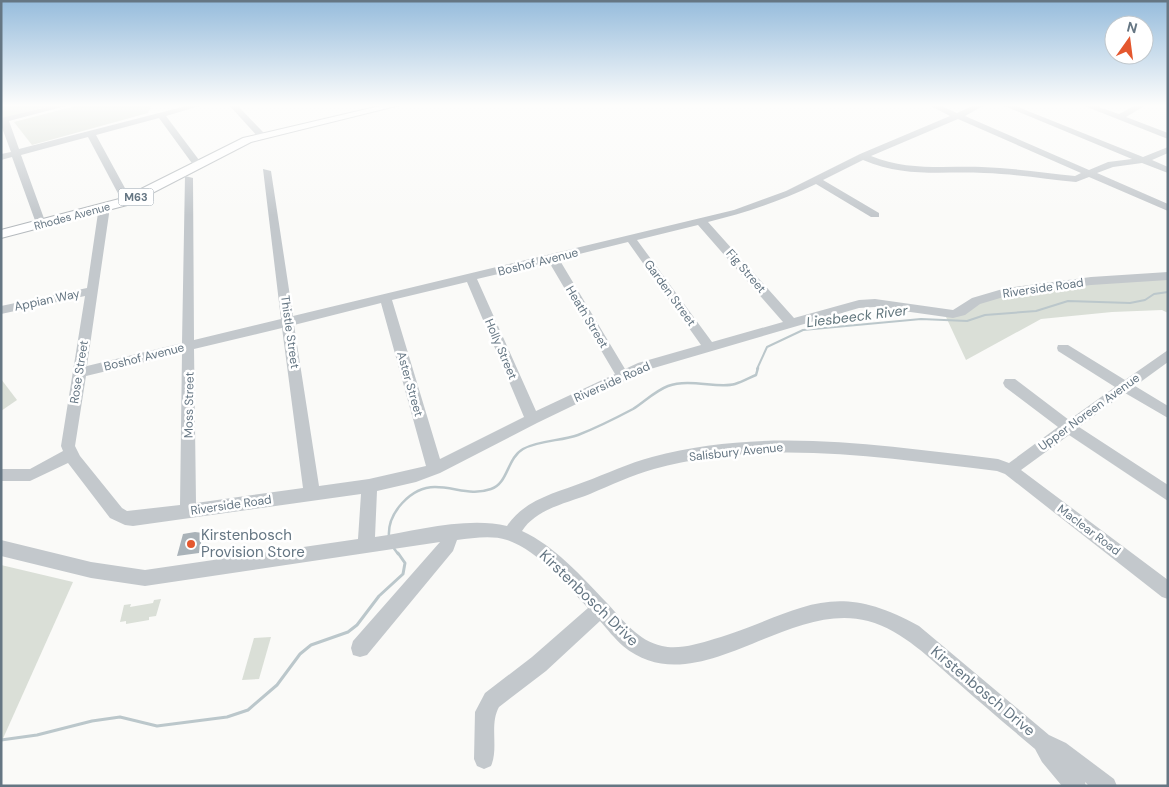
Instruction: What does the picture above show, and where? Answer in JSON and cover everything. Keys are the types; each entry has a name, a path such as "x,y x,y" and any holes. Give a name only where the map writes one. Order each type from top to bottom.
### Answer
{"main road":[{"name":"Rhodes Avenue","path":"1,234 127,200 243,142"}],"street":[{"path":"9,142 41,224"},
{"path":"1,157 62,142"},
{"path":"95,142 127,200"},
{"path":"181,142 197,164"},
{"name":"Boshof Avenue","path":"79,373 742,211 790,193 864,156 900,142"},
{"path":"1017,142 1168,208"},
{"path":"1098,142 1168,170"},
{"path":"864,156 886,166 909,170 984,170 1076,179 1111,164 1144,160 1168,150"},
{"name":"Thistle Street","path":"266,171 312,494"},
{"name":"Moss Street","path":"188,178 190,346 188,512"},
{"path":"816,180 875,215"},
{"name":"Rose Street","path":"71,454 68,442 93,290 104,214 103,208"},
{"name":"Fig Street","path":"701,220 790,322"},
{"name":"Garden Street","path":"631,239 710,347"},
{"name":"Heath Street","path":"553,258 622,375"},
{"name":"Riverside Road","path":"71,454 116,513 122,517 139,518 188,512 369,486 407,479 435,469 532,419 643,366 742,339 790,322 867,303 953,314 961,312 976,301 1006,292 1091,281 1168,276"},
{"name":"Holly Street","path":"471,278 532,419"},
{"name":"Appian Way","path":"1,310 93,290"},
{"name":"Aster Street","path":"386,299 435,469"},
{"path":"1063,348 1168,414"},
{"name":"Upper Noreen Avenue","path":"1010,470 1168,355"},
{"path":"1010,383 1068,426 1168,494"},
{"name":"Salisbury Avenue","path":"511,534 522,517 540,506 652,463 704,453 761,447 852,449 998,465 1010,470"},
{"path":"1,475 20,478 30,476 71,454"},
{"name":"Maclear Road","path":"1010,470 1168,591"},
{"path":"369,486 371,544"},
{"name":"Kirstenbosch Drive","path":"1,548 92,570 122,576 146,578 450,533 486,531 511,534 541,551 628,639 644,650 665,656 679,656 711,648 820,610 850,609 879,615 914,632 1042,742 1059,750 1107,786"},
{"path":"360,648 447,546 450,533"},
{"path":"484,758 485,712 492,700 525,676 599,610"},
{"name":"Kirstenbosch Drive","path":"1042,742 1049,755 1076,786"}],"shaded area":[{"path":"29,142 44,142 32,145"},
{"path":"1168,278 1168,313 1162,310 1112,312 1041,319 966,360 946,317 981,301 1026,290 1073,284"},
{"path":"1,379 17,400 1,411"},
{"path":"1,565 73,582 1,743"},
{"path":"161,599 156,616 149,617 149,620 126,624 126,621 120,622 124,605 131,604 130,607 153,603 154,600"},
{"path":"271,637 259,679 242,680 254,638"}],"building":[{"name":"Kirstenbosch Provision Store","path":"203,533 199,553 177,556 183,534"}],"waterway":[{"name":"Liesbeeck River","path":"757,369 767,347 803,330 921,319 967,321 985,315 1036,311 1068,301 1130,303 1145,300 1154,294 1168,292"},
{"name":"Liesbeeck River","path":"389,537 389,528 396,511 409,496 417,491 435,487 477,492 491,489 501,482 518,453 529,446 572,437 592,429 633,409 668,386 685,383 735,384 756,375 758,368"},
{"name":"Liesbeeck River","path":"393,547 398,554"},
{"name":"Liesbeeck River","path":"1,740 37,735 92,721 120,717 157,726 227,717 248,710 277,685 300,654 311,645 348,632 357,625 379,596 403,574 405,563 398,553"}],"place":[{"name":"Kirstenbosch Provision Store","path":"191,544"}]}
